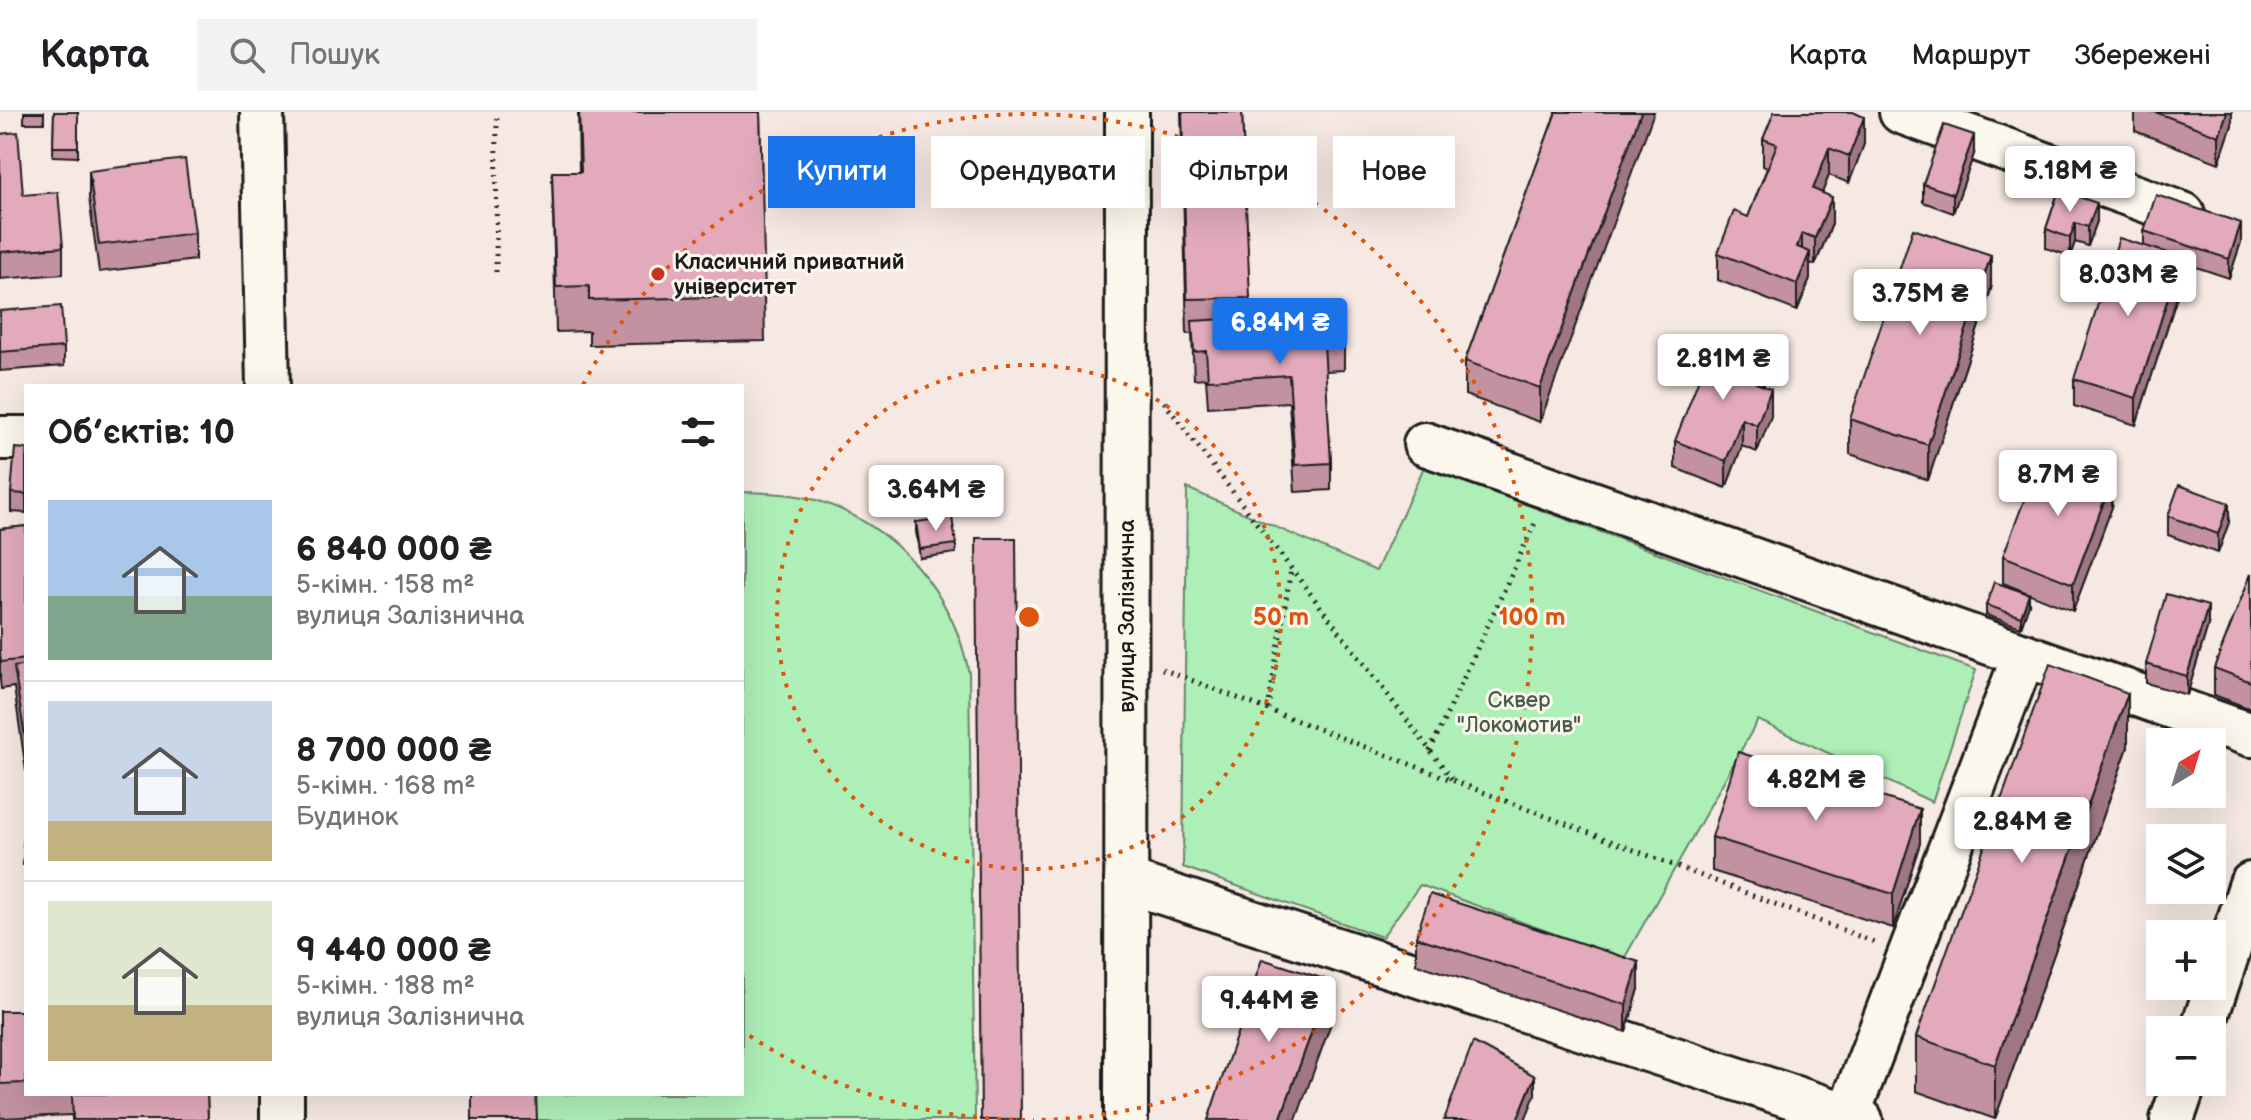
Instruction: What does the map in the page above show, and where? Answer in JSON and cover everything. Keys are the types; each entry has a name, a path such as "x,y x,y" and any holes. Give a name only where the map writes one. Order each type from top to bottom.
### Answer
{"street":[{"path":"262,112 268,384"},
{"name":"вулиця Залізнична","path":"1126,1120 1127,112"},
{"path":"1901,112 2183,214"},
{"path":"0,438 24,438"},
{"path":"1425,444 2251,735"},
{"path":"1126,881 1854,1118 1909,955 2024,655"},
{"path":"2207,1016 2251,884"},
{"path":"282,1096 282,1120"},
{"path":"2172,1120 2180,1096"}],"path":[{"path":"496,272 497,112"},
{"path":"1160,397 1452,780"},
{"path":"1430,751 1551,488"},
{"path":"1268,709 1291,568"},
{"path":"1161,668 1909,955"}],"green space":[{"name":"Сквер \"Локомотив\"","path":"1424,467 1976,670 1932,802 1758,720 1624,959 1420,885 1382,937 1183,867 1187,488 1376,571"},
{"path":"744,492 816,500 845,511 895,544 934,589 961,643 969,673 975,1120 536,1120 535,1096 744,1096"}],"building":[{"path":"54,112 78,112 78,147 53,147"},
{"name":"Класичний приватний університет","path":"579,112 760,112 765,296 589,300 589,286 556,287 552,172 581,172"},
{"path":"1182,112 1242,112 1243,136 1183,136"},
{"path":"1556,112 1641,112 1540,388 1465,361"},
{"path":"1774,112 1853,112 1864,117 1849,156 1829,148 1813,189 1832,197 1815,238 1802,233 1797,247 1810,252 1797,284 1718,253 1734,211 1748,217 1777,144 1763,139"},
{"path":"2155,112 2227,112 2219,136"},
{"path":"1944,125 1974,135 1953,194 1923,184"},
{"path":"18,132 23,195 58,192 63,247 0,252 0,134"},
{"path":"185,159 195,233 99,245 89,171"},
{"path":"2059,190 2097,203 2088,227 2075,223 2070,238 2046,229"},
{"path":"2156,195 2241,223 2229,259 2144,231"},
{"path":"1185,208 1246,208 1250,298 1187,299"},
{"path":"1913,229 1991,255 1928,445 1850,419"},
{"path":"2119,238 2181,257 2136,398 2074,379"},
{"path":"61,306 64,347 0,352 0,311"},
{"path":"1342,312 1344,343 1324,344 1331,463 1295,465 1289,375 1208,380 1206,351 1194,352 1192,321"},
{"path":"1713,342 1764,361 1756,383 1771,389 1757,425 1742,419 1726,461 1675,441"},
{"path":"15,448 24,449 24,494 11,493"},
{"path":"2042,453 2112,480 2073,584 2003,556"},
{"path":"2179,485 2229,503 2218,534 2168,516"},
{"path":"952,517 956,544 920,549 916,522"},
{"path":"24,526 24,659 1,662 0,653 0,529"},
{"path":"976,538 1016,538 1021,1120 981,1120"},
{"path":"2251,574 2251,682 2214,668"},
{"path":"1994,582 2029,594 2021,617 1986,605"},
{"path":"2166,594 2208,606 2187,676 2146,664"},
{"path":"2050,664 2128,693 1995,1065 1916,1037"},
{"path":"24,665 24,731 14,667"},
{"path":"1738,752 1920,809 1893,894 1712,837"},
{"path":"1430,894 1639,962 1626,1005 1416,937"},
{"path":"1262,959 1330,981 1280,1120 1208,1120"},
{"path":"0,1011 24,1011 24,1083 0,1084"},
{"path":"1473,1042 1535,1076 1517,1120 1444,1120"},
{"path":"72,1096 207,1096 208,1120 73,1120"},
{"path":"472,1096 536,1096 537,1120 472,1120"}],"place":[{"name":"Класичний приватний університет","path":"658,274"}]}
